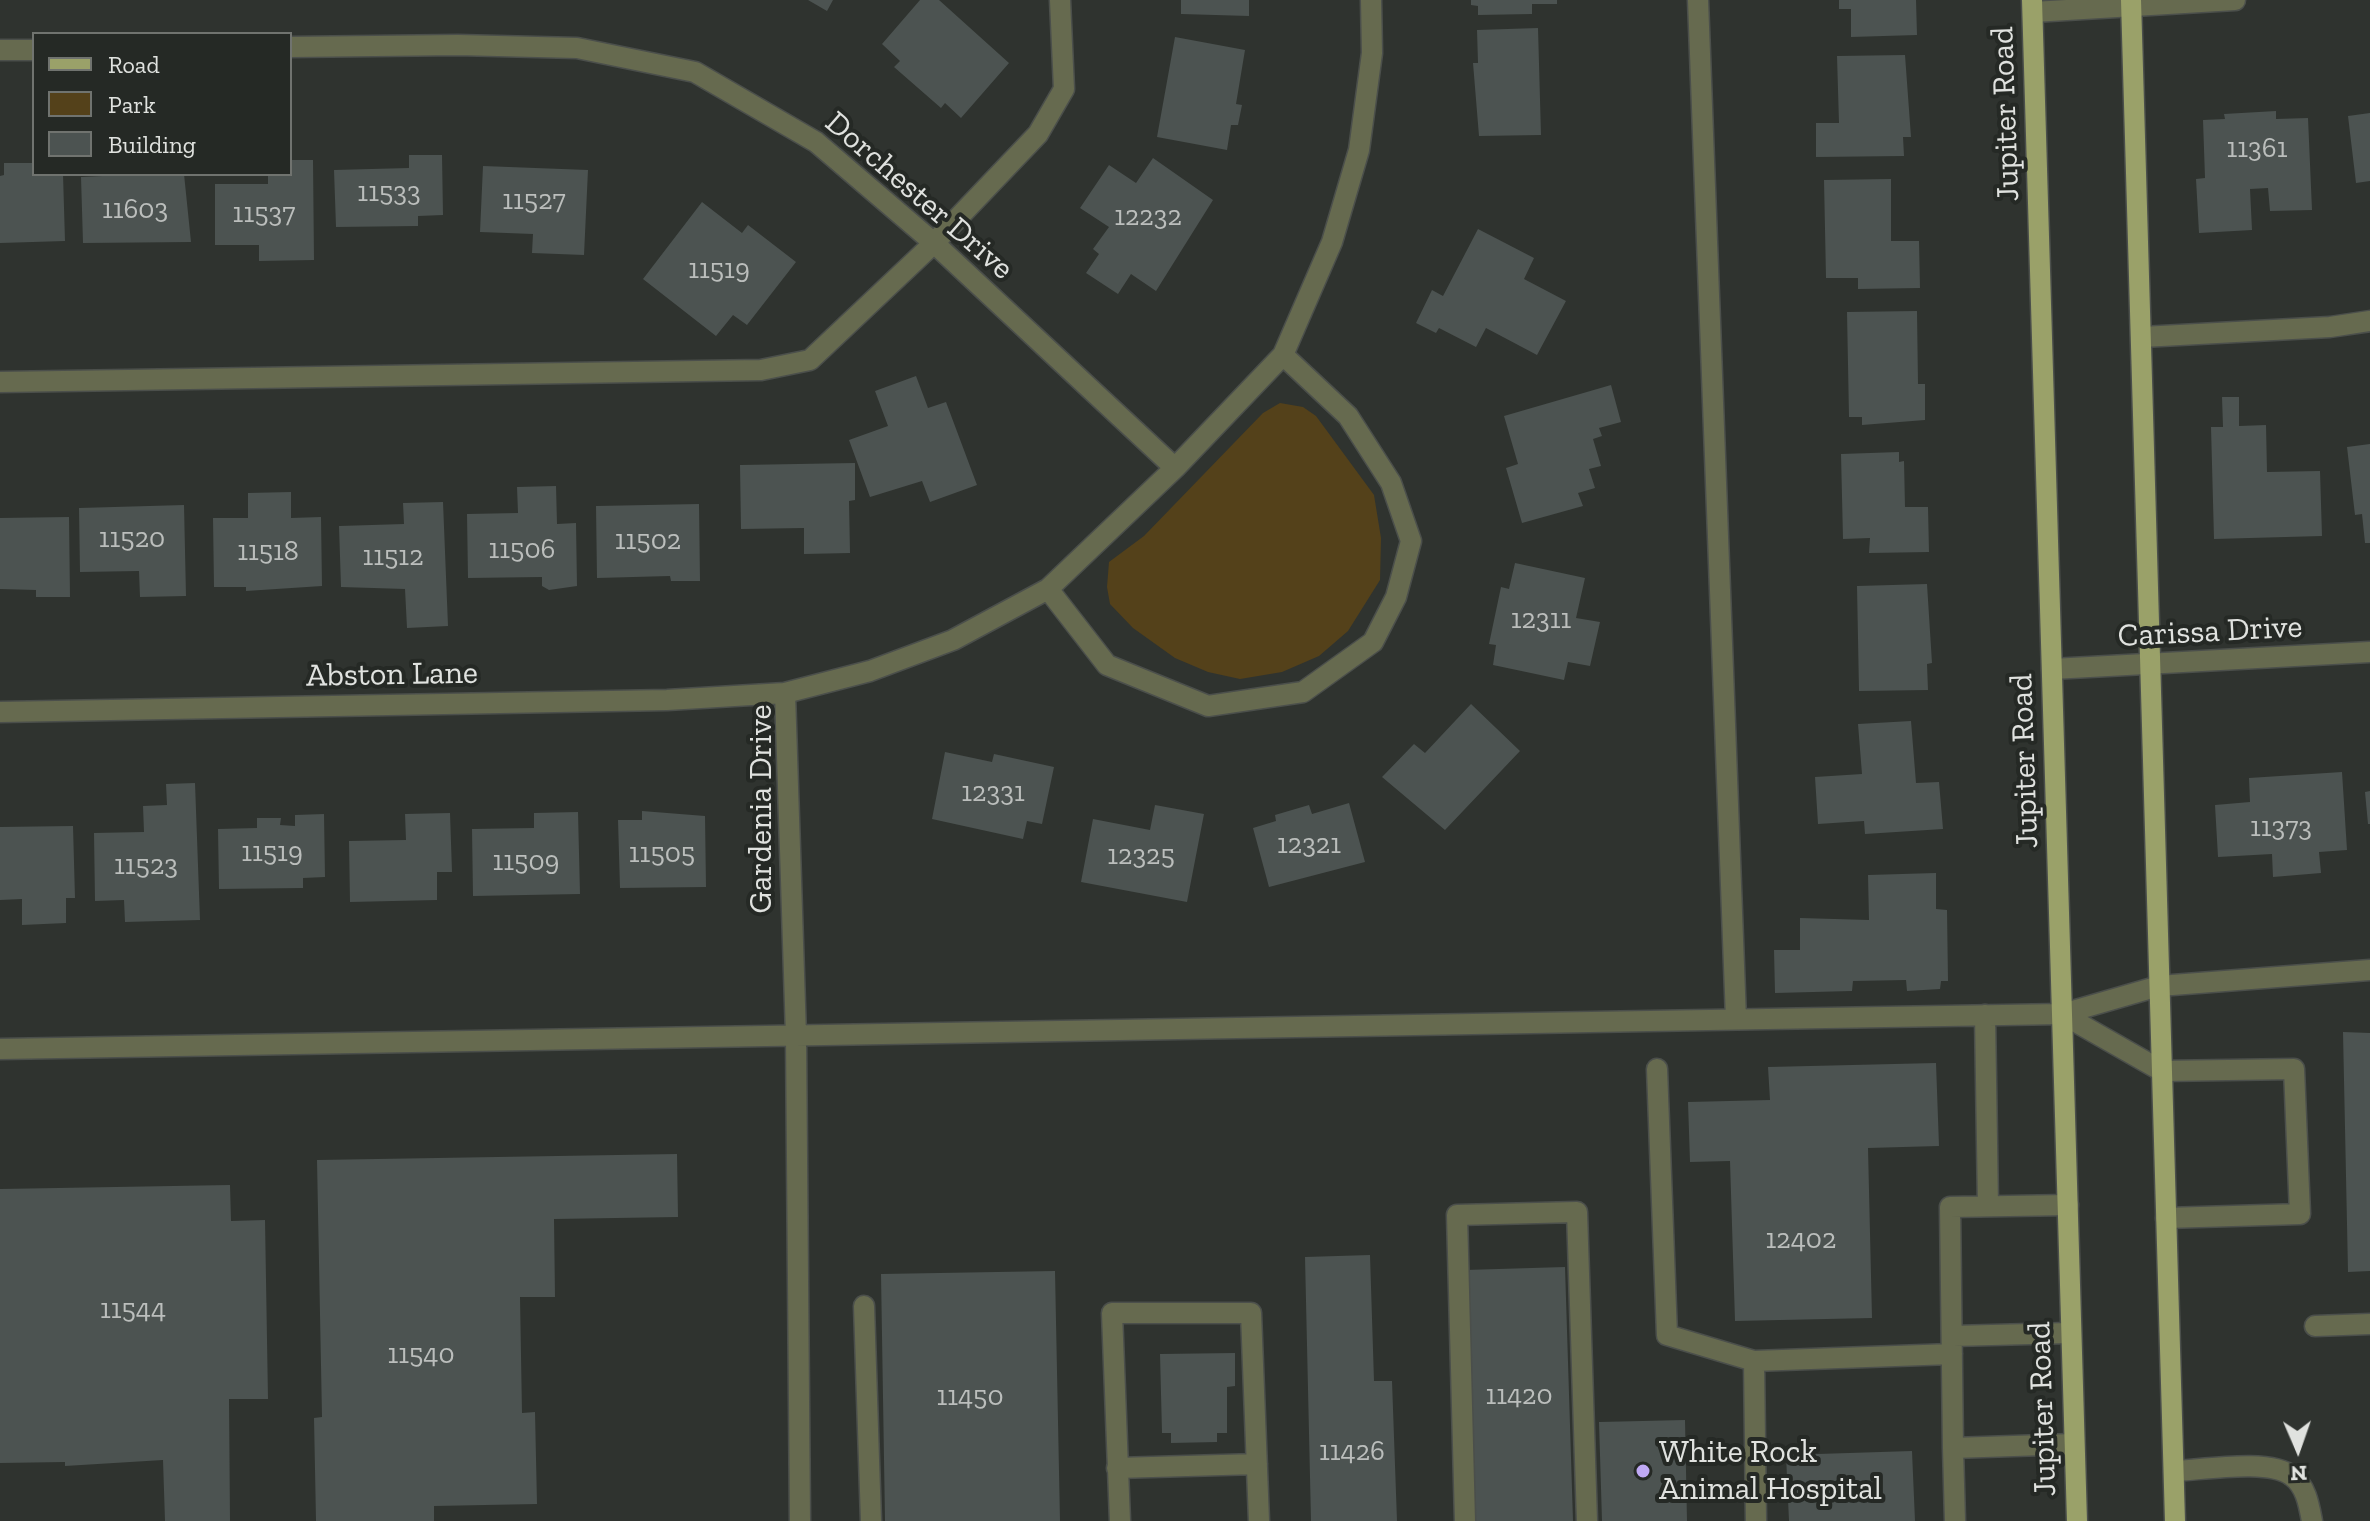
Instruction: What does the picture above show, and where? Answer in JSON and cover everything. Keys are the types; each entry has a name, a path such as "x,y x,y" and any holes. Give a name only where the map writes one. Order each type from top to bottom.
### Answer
{"main road":[{"path":"2131,4 2175,1521"},
{"name":"Jupiter Road","path":"2033,6 2068,1205 2069,1333 2077,1521"}],"street":[{"path":"0,382 761,370 810,360 934,243 1038,134 1064,89 1060,0"},
{"name":"Gardenia Drive","path":"800,1521 796,1036 785,693 870,671 953,640 1048,589 1175,468 1283,355 1332,242 1359,150 1372,53 1371,0"},
{"path":"1698,0 1736,1019"},
{"path":"2033,6 2235,0"},
{"name":"Dorchester Drive","path":"292,47 458,45 577,48 695,72 816,142 934,243 1175,468"},
{"path":"0,50 32,50"},
{"path":"2142,337 2330,327 2370,321"},
{"path":"1048,589 1107,665 1208,706 1303,692 1373,642 1396,597 1411,541 1391,483 1348,416 1283,355"},
{"name":"Carissa Drive","path":"2052,669 2149,667 2370,652"},
{"name":"Abston Lane","path":"0,712 667,700 785,693"},
{"path":"0,1049 2062,1014 2159,986 2370,970"},
{"path":"2062,1014 2162,1071 2294,1069 2300,1214 2166,1218"},
{"path":"1985,1015 1988,1206"},
{"path":"1657,1069 1667,1335 1754,1361 2069,1333"},
{"path":"1955,1521 1950,1207 2068,1205"},
{"path":"1465,1521 1457,1215 1577,1212 1587,1521"},
{"path":"864,1306 871,1521"},
{"path":"1120,1521 1112,1313 1251,1313 1259,1521"},
{"path":"2315,1326 2370,1324"},
{"path":"1754,1361 1756,1521"},
{"path":"1953,1448 2074,1444"},
{"path":"1117,1468 1257,1464"},
{"path":"2174,1471 2270,1467 2293,1476 2307,1496 2312,1521"}],"green space":[{"path":"1280,403 1303,407 1316,416 1374,495 1381,538 1380,580 1348,631 1319,656 1282,672 1240,679 1208,672 1175,658 1133,628 1110,604 1107,587 1109,562 1144,536 1263,413"}],"building":[{"path":"808,0 833,0 827,11"},
{"path":"920,0 939,0 1009,63 961,118 945,103 941,108 894,67 900,61 882,44"},
{"path":"1181,0 1249,0 1249,16 1181,14"},
{"path":"1471,0 1557,0 1557,4 1532,4 1532,14 1478,15 1478,6 1471,5"},
{"path":"1839,0 1916,0 1917,35 1851,37 1851,9 1839,9"},
{"path":"1538,28 1541,135 1479,136 1473,63 1478,63 1477,30"},
{"path":"1175,37 1245,50 1236,104 1242,105 1238,125 1231,125 1227,150 1157,137"},
{"path":"1905,55 1911,137 1903,137 1904,156 1816,157 1816,123 1839,123 1837,56"},
{"path":"2276,111 2276,119 2308,118 2312,210 2270,211 2268,188 2250,189 2252,230 2199,233 2196,179 2205,178 2203,120 2225,119 2224,114"},
{"path":"2370,113 2370,181 2356,183 2348,116"},
{"path":"409,155 442,155 443,215 418,216 418,226 336,227 334,170 409,168"},
{"path":"1153,158 1213,200 1156,291 1131,274 1118,294 1086,273 1099,254 1093,249 1109,227 1080,208 1109,165 1136,183"},
{"path":"292,160 313,160 314,260 259,261 259,245 215,245 215,184 268,184 268,176 292,176"},
{"path":"4,163 32,163 32,176 63,176 65,241 0,243 0,176 4,175"},
{"path":"483,166 588,170 584,255 532,253 533,234 480,232"},
{"path":"184,176 191,242 83,243 81,177"},
{"path":"1891,179 1891,241 1919,241 1920,288 1858,289 1858,278 1826,278 1824,180"},
{"path":"702,202 742,233 748,225 796,262 747,325 733,315 716,336 643,279"},
{"path":"1478,229 1534,258 1524,279 1566,301 1537,355 1486,328 1476,347 1439,328 1436,333 1416,323 1432,290 1443,296"},
{"path":"1917,311 1918,384 1925,384 1925,420 1862,425 1862,417 1849,417 1847,312"},
{"path":"916,376 928,408 946,402 977,485 930,502 922,481 870,497 849,440 888,426 875,391"},
{"path":"1611,385 1621,422 1599,428 1602,436 1593,439 1601,466 1589,469 1595,488 1578,493 1583,506 1522,523 1506,468 1518,464 1504,416"},
{"path":"2222,397 2239,397 2239,426 2266,425 2267,472 2320,471 2322,536 2214,539 2211,427 2223,427"},
{"path":"2370,444 2370,543 2365,543 2362,514 2355,515 2347,447"},
{"path":"1899,452 1899,462 1904,461 1905,507 1928,507 1929,552 1869,553 1870,538 1843,539 1841,454"},
{"path":"855,463 855,500 849,501 850,553 804,554 804,528 741,529 740,465"},
{"path":"556,486 557,524 576,523 577,586 549,590 542,586 542,577 468,578 467,514 518,513 517,487"},
{"path":"291,492 291,518 321,517 322,586 246,591 246,587 214,587 213,518 248,518 248,493"},
{"path":"443,502 448,626 407,628 405,589 341,587 339,526 404,524 403,503"},
{"path":"699,504 700,581 671,581 670,576 597,578 596,506"},
{"path":"184,505 186,596 140,597 139,571 80,572 79,508"},
{"path":"69,517 70,597 36,597 36,590 0,589 0,518"},
{"path":"1515,563 1585,578 1576,618 1600,622 1590,666 1568,662 1564,680 1493,665 1496,645 1489,644 1501,587 1509,589"},
{"path":"1927,584 1932,663 1927,664 1928,690 1859,691 1857,586"},
{"path":"1471,704 1520,751 1445,830 1382,777 1414,744 1425,753"},
{"path":"1911,721 1916,783 1939,782 1943,829 1865,834 1864,821 1818,824 1815,777 1862,774 1858,724"},
{"path":"945,752 992,762 994,754 1054,767 1042,824 1027,821 1023,839 932,819"},
{"path":"2342,772 2347,850 2319,852 2321,873 2273,877 2272,854 2218,857 2215,805 2250,802 2249,778"},
{"path":"195,783 200,920 125,922 124,900 95,901 94,833 144,832 143,806 167,805 166,784"},
{"path":"2370,791 2370,824 2368,824 2365,792"},
{"path":"1349,803 1365,862 1269,887 1253,828 1276,821 1275,815 1309,805 1312,814"},
{"path":"1155,805 1204,814 1187,902 1081,882 1093,819 1150,830"},
{"path":"642,811 705,816 706,887 620,888 618,820 642,820"},
{"path":"578,812 580,894 473,896 472,829 534,828 534,813"},
{"path":"450,813 452,872 437,872 437,900 350,902 349,841 406,840 405,814"},
{"path":"324,814 325,877 303,878 303,888 219,889 218,829 257,828 257,818 281,818 280,825 295,826 295,815"},
{"path":"73,826 75,898 66,898 66,923 22,925 22,899 0,900 0,827"},
{"path":"1936,873 1936,909 1947,910 1948,981 1941,981 1940,989 1907,991 1906,980 1853,981 1852,991 1775,993 1774,950 1800,950 1800,918 1869,920 1868,875"},
{"path":"2343,1032 2370,1033 2370,1271 2348,1272"},
{"path":"1936,1063 1939,1146 1868,1148 1872,1318 1735,1321 1730,1161 1690,1162 1688,1102 1770,1100 1768,1067"},
{"path":"677,1154 678,1217 554,1219 555,1297 520,1297 522,1413 535,1412 537,1504 434,1506 434,1521 316,1521 314,1418 322,1417 317,1160"},
{"path":"230,1185 231,1221 265,1220 268,1399 229,1399 230,1521 165,1521 163,1460 65,1466 65,1462 0,1463 0,1189"},
{"path":"1370,1255 1374,1381 1392,1381 1397,1521 1311,1521 1305,1257"},
{"path":"1565,1267 1573,1521 1473,1521 1465,1270"},
{"path":"1055,1271 1060,1521 885,1521 881,1274"},
{"path":"1235,1353 1235,1386 1227,1387 1227,1433 1217,1433 1217,1442 1171,1443 1171,1433 1162,1433 1160,1354"},
{"name":"White Rock Animal Hospital","path":"1685,1420 1687,1521 1602,1521 1599,1422"},
{"path":"1912,1451 1915,1521 1789,1521 1786,1455"}],"place":[{"name":"White Rock Animal Hospital","path":"1643,1471"}]}
